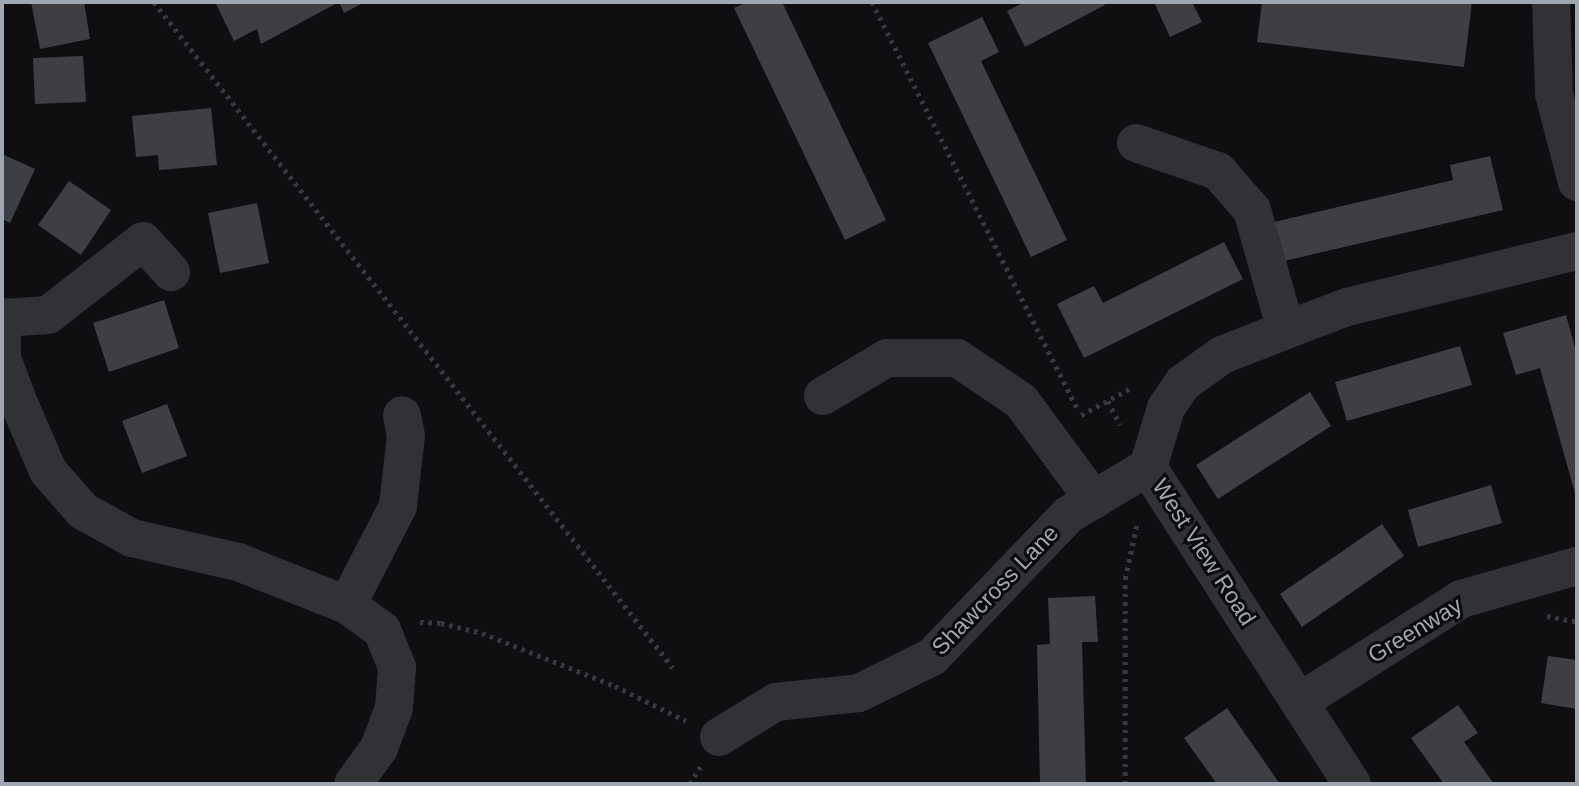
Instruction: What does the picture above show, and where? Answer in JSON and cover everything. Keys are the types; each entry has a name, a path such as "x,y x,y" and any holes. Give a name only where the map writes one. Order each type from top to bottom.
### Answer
{"street":[{"path":"1551,2 1554,94 1577,182"},
{"path":"1136,143 1218,171 1252,210 1286,330"},
{"path":"171,272 143,241 48,315 2,317 2,358 48,471 83,511 132,538 238,562 347,606 382,630 397,667 394,708 379,748 353,784"},
{"name":"West View Road","path":"1352,784 1148,467 1166,408 1181,386 1222,355 1286,330 1347,307 1577,251"},
{"path":"823,396 887,358 957,358 1021,401 1094,500"},
{"path":"347,606 398,506 406,436 402,415"},
{"name":"Shawcross Lane","path":"719,737 776,702 859,692 932,657 1068,515 1148,467"},
{"name":"Greenway","path":"1301,701 1461,599 1577,566"}],"path":[{"path":"154,2 673,668"},
{"path":"873,2 1082,416 1163,370 1181,386"},
{"path":"1125,784 1125,579 1148,467"},
{"path":"382,630 410,622 441,622 482,633 615,686 719,737"}],"building":[{"path":"31,2 84,2 90,39 40,49"},
{"path":"215,2 339,2 261,44 257,29 234,41"},
{"path":"339,2 365,2 344,13"},
{"path":"747,2 782,2 886,220 845,240 734,8"},
{"path":"1025,2 1103,2 1105,5 1025,47 1007,11"},
{"path":"1154,2 1192,2 1202,22 1170,37"},
{"path":"1262,2 1472,2 1464,67 1257,42"},
{"path":"982,17 999,52 981,61 1067,240 1031,257 928,43"},
{"path":"83,56 86,102 35,104 33,58"},
{"path":"211,108 217,165 159,170 158,155 136,157 132,116"},
{"path":"2,154 35,169 10,223 2,219"},
{"path":"1490,156 1503,210 1284,261 1274,222 1453,180 1450,165"},
{"path":"69,181 111,210 81,255 38,225"},
{"path":"257,203 269,263 220,273 208,213"},
{"path":"1224,242 1243,279 1084,358 1057,304 1094,286 1103,303"},
{"path":"164,300 179,348 109,372 93,323"},
{"path":"1566,315 1577,355 1576,497 1540,368 1516,375 1503,333"},
{"path":"1460,346 1472,385 1347,421 1335,382"},
{"path":"1310,392 1331,426 1218,499 1196,465"},
{"path":"167,404 187,456 142,473 122,421"},
{"path":"1491,485 1502,523 1418,547 1408,510"},
{"path":"1382,524 1404,556 1302,627 1280,594"},
{"path":"1095,596 1098,642 1082,642 1086,784 1040,784 1037,645 1050,644 1048,598"},
{"path":"1548,656 1577,660 1577,709 1541,703"},
{"path":"1458,705 1478,733 1464,742 1494,784 1444,784 1411,738"},
{"path":"1227,708 1280,784 1217,784 1184,738"}]}
